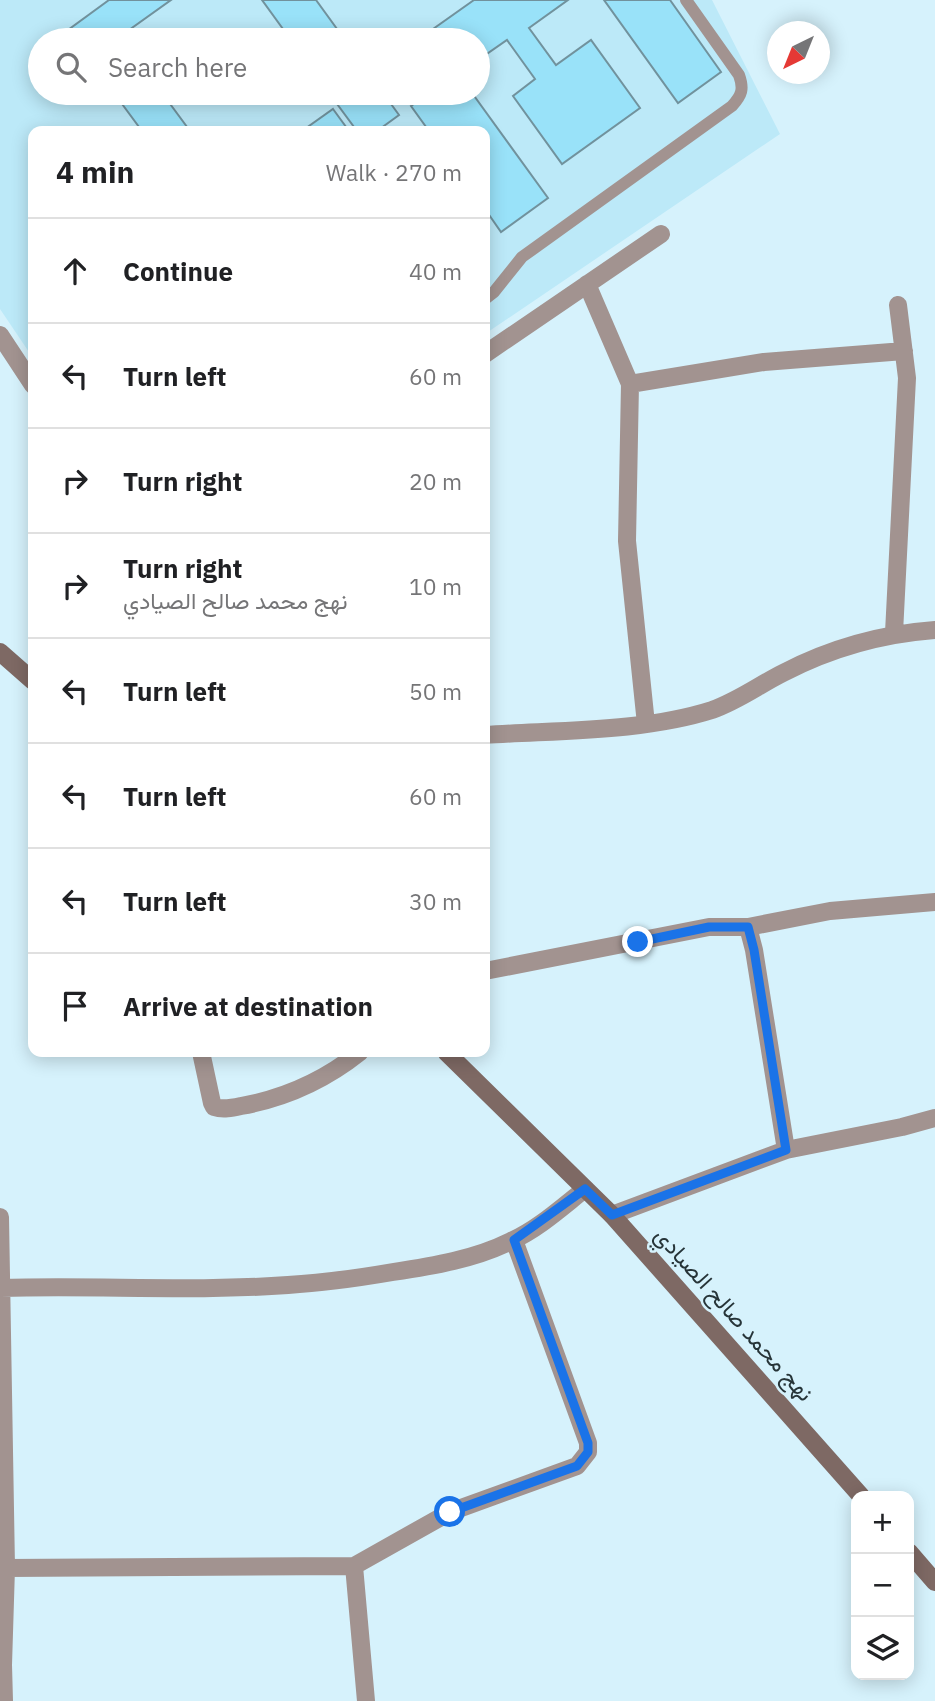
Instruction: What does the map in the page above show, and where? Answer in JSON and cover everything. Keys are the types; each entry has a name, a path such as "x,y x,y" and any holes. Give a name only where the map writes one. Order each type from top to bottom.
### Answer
{"street":[{"path":"490,351 662,234"},
{"path":"587,284 630,384 627,541 646,724"},
{"path":"894,633 907,378 898,305"},
{"path":"0,335 28,377"},
{"path":"630,384 764,362 904,351"},
{"path":"490,735 675,720 739,699 828,651 894,633 935,630"},
{"path":"0,652 28,677"},
{"path":"490,970 709,927 748,927 830,911 935,902"},
{"path":"748,927 786,1150"},
{"path":"202,1057 212,1104 222,1110 256,1104 295,1092 340,1068 354,1057"},
{"name":"نهج محمد صالح الصيادي","path":"451,1057 612,1215 857,1491"},
{"path":"612,1215 786,1150 935,1118"},
{"path":"1,1288 174,1288 288,1285 353,1279 466,1258 514,1240 585,1189"},
{"path":"0,1217 6,1568 2,1666 4,1701"},
{"path":"6,1568 354,1566 450,1512 577,1466 588,1452 588,1443 514,1240"},
{"path":"911,1554 935,1582"},
{"path":"354,1566 366,1701"}],"lane":[{"path":"490,295 522,257 732,106 740,97 743,88 739,75 686,0"}],"shaded area":[{"path":"0,0 712,0 780,134 490,331 490,126 28,126 28,351 0,309"}],"building":[{"path":"109,0 171,0 132,28 71,28"},
{"path":"262,0 316,0 336,28 282,28"},
{"path":"474,0 568,0 529,28 556,65 591,40 640,108 562,164 513,96 535,79 507,40 490,52 490,28 434,28"},
{"path":"604,0 670,0 721,72 678,103"},
{"path":"123,105 171,105 186,126 138,126"},
{"path":"338,105 392,105 399,115 384,126 353,126"},
{"path":"481,105 548,198 501,232 490,216 490,126 425,126 411,106"},
{"path":"333,109 345,126 309,126"}],"route":[{"path":"450,1512 577,1466 588,1452 588,1443 514,1240 585,1189 612,1215 786,1150 748,927 709,927 638,942"}]}
